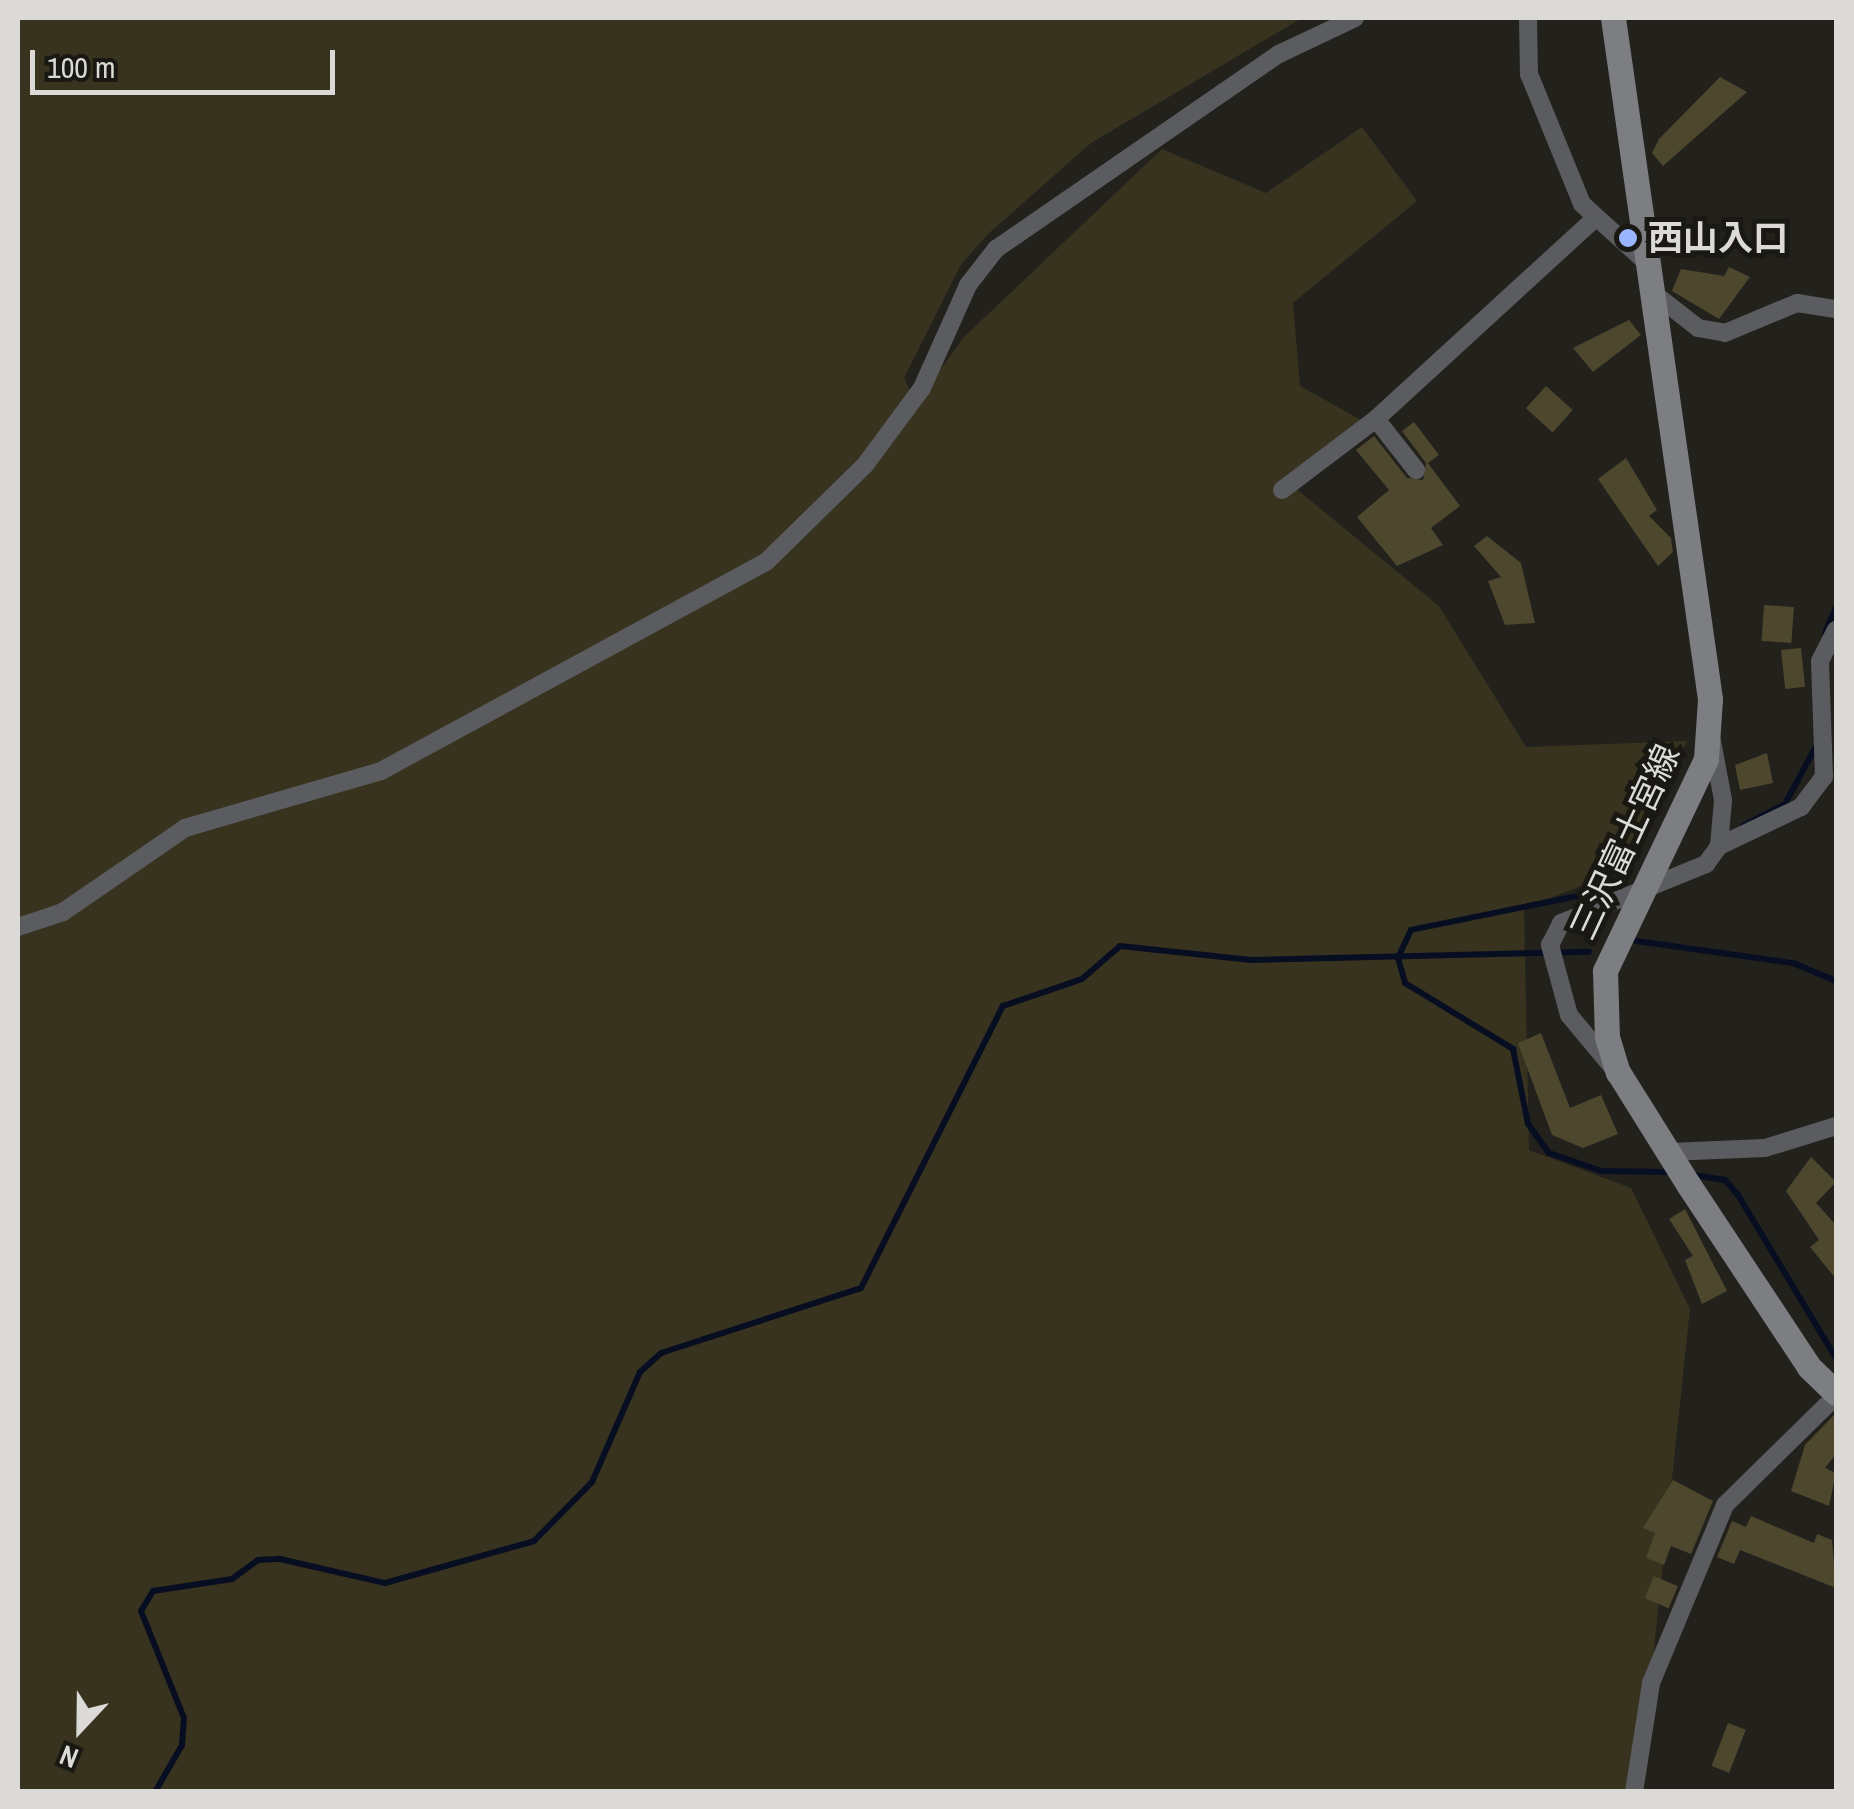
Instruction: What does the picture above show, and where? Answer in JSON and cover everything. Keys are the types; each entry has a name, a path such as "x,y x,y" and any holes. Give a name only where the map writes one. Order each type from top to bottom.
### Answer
{"main road":[{"name":"三沢富士宮線","path":"1613,18 1710,736 1634,896 1605,971 1618,1072 1809,1367 1836,1394"}],"street":[{"path":"18,926 64,912 185,828 381,771 768,561 865,465 922,388 968,285 996,249 1279,54 1356,18"},
{"path":"1528,18 1529,74 1594,219 1647,263"},
{"path":"1282,490 1376,419 1594,219"},
{"path":"1652,292 1698,328 1724,333 1797,303 1836,309"},
{"path":"1376,419 1416,470"},
{"path":"1618,1072 1583,1039 1554,971 1550,945 1561,924 1689,876 1719,846 1801,807 1824,777 1820,661 1836,630"},
{"path":"1710,736 1723,800 1719,846"},
{"path":"1671,1156 1764,1148 1836,1126"},
{"path":"1634,1792 1651,1683 1725,1506 1836,1394"}],"shaded area":[{"path":"18,18 1302,18 1091,143 988,234 962,263 904,378 916,403 964,337 1162,149 1266,193 1362,127 1417,201 1293,303 1300,386 1363,421 1283,478 1439,606 1526,747 1687,741 1626,869 1524,908 1529,1150 1631,1188 1690,1309 1639,1791 18,1791"}],"building":[{"path":"1720,77 1747,92 1663,166 1652,153 1659,139"},
{"path":"1729,267 1750,277 1719,319 1672,291 1681,269 1724,276"},
{"path":"1629,320 1641,335 1593,372 1573,348"},
{"path":"1546,386 1573,410 1553,432 1526,408"},
{"path":"1414,422 1439,455 1428,463 1460,506 1431,528 1443,545 1397,566 1357,517 1389,490 1356,450 1374,436 1407,478 1423,480 1426,463 1402,431"},
{"path":"1626,458 1657,510 1649,516 1671,538 1673,552 1658,566 1598,479"},
{"path":"1487,536 1521,563 1535,623 1505,625 1488,581 1501,577 1474,546"},
{"path":"1764,605 1794,607 1791,643 1761,641"},
{"path":"1801,648 1805,687 1785,689 1781,650"},
{"path":"1767,753 1773,783 1740,790 1735,765"},
{"path":"1541,1033 1570,1108 1601,1095 1618,1134 1583,1148 1552,1135 1518,1043"},
{"path":"1811,1157 1836,1182 1816,1203 1836,1225 1836,1279 1810,1247 1819,1240 1786,1191"},
{"path":"1685,1209 1727,1291 1702,1304 1685,1260 1693,1256 1669,1219"},
{"path":"1836,1413 1836,1454 1825,1468 1836,1473 1829,1506 1791,1491 1805,1445"},
{"path":"1673,1480 1713,1501 1691,1554 1671,1546 1664,1565 1646,1558 1655,1533 1643,1528"},
{"path":"1751,1516 1814,1543 1817,1534 1832,1540 1836,1588 1740,1550 1734,1564 1717,1557 1732,1521 1746,1527"},
{"path":"1654,1576 1678,1586 1669,1608 1645,1598"},
{"path":"1728,1723 1746,1730 1729,1773 1712,1766"}],"waterway":[{"path":"1825,633 1836,607"},
{"path":"1743,826 1785,804 1815,748"},
{"path":"1612,889 1411,930 1398,958 1405,983 1513,1049 1528,1124 1549,1153 1602,1171 1671,1172"},
{"path":"1636,941 1793,963 1836,981"},
{"path":"155,1792 182,1745 184,1718 141,1611 153,1591 232,1579 258,1560 280,1559 385,1583 534,1541 592,1482 640,1372 661,1353 861,1288 1003,1006 1082,979 1120,946 1251,960 1589,952"},
{"path":"1693,1175 1725,1180 1738,1195 1836,1358"}],"place":[{"name":"西山入口","path":"1628,238"}]}
